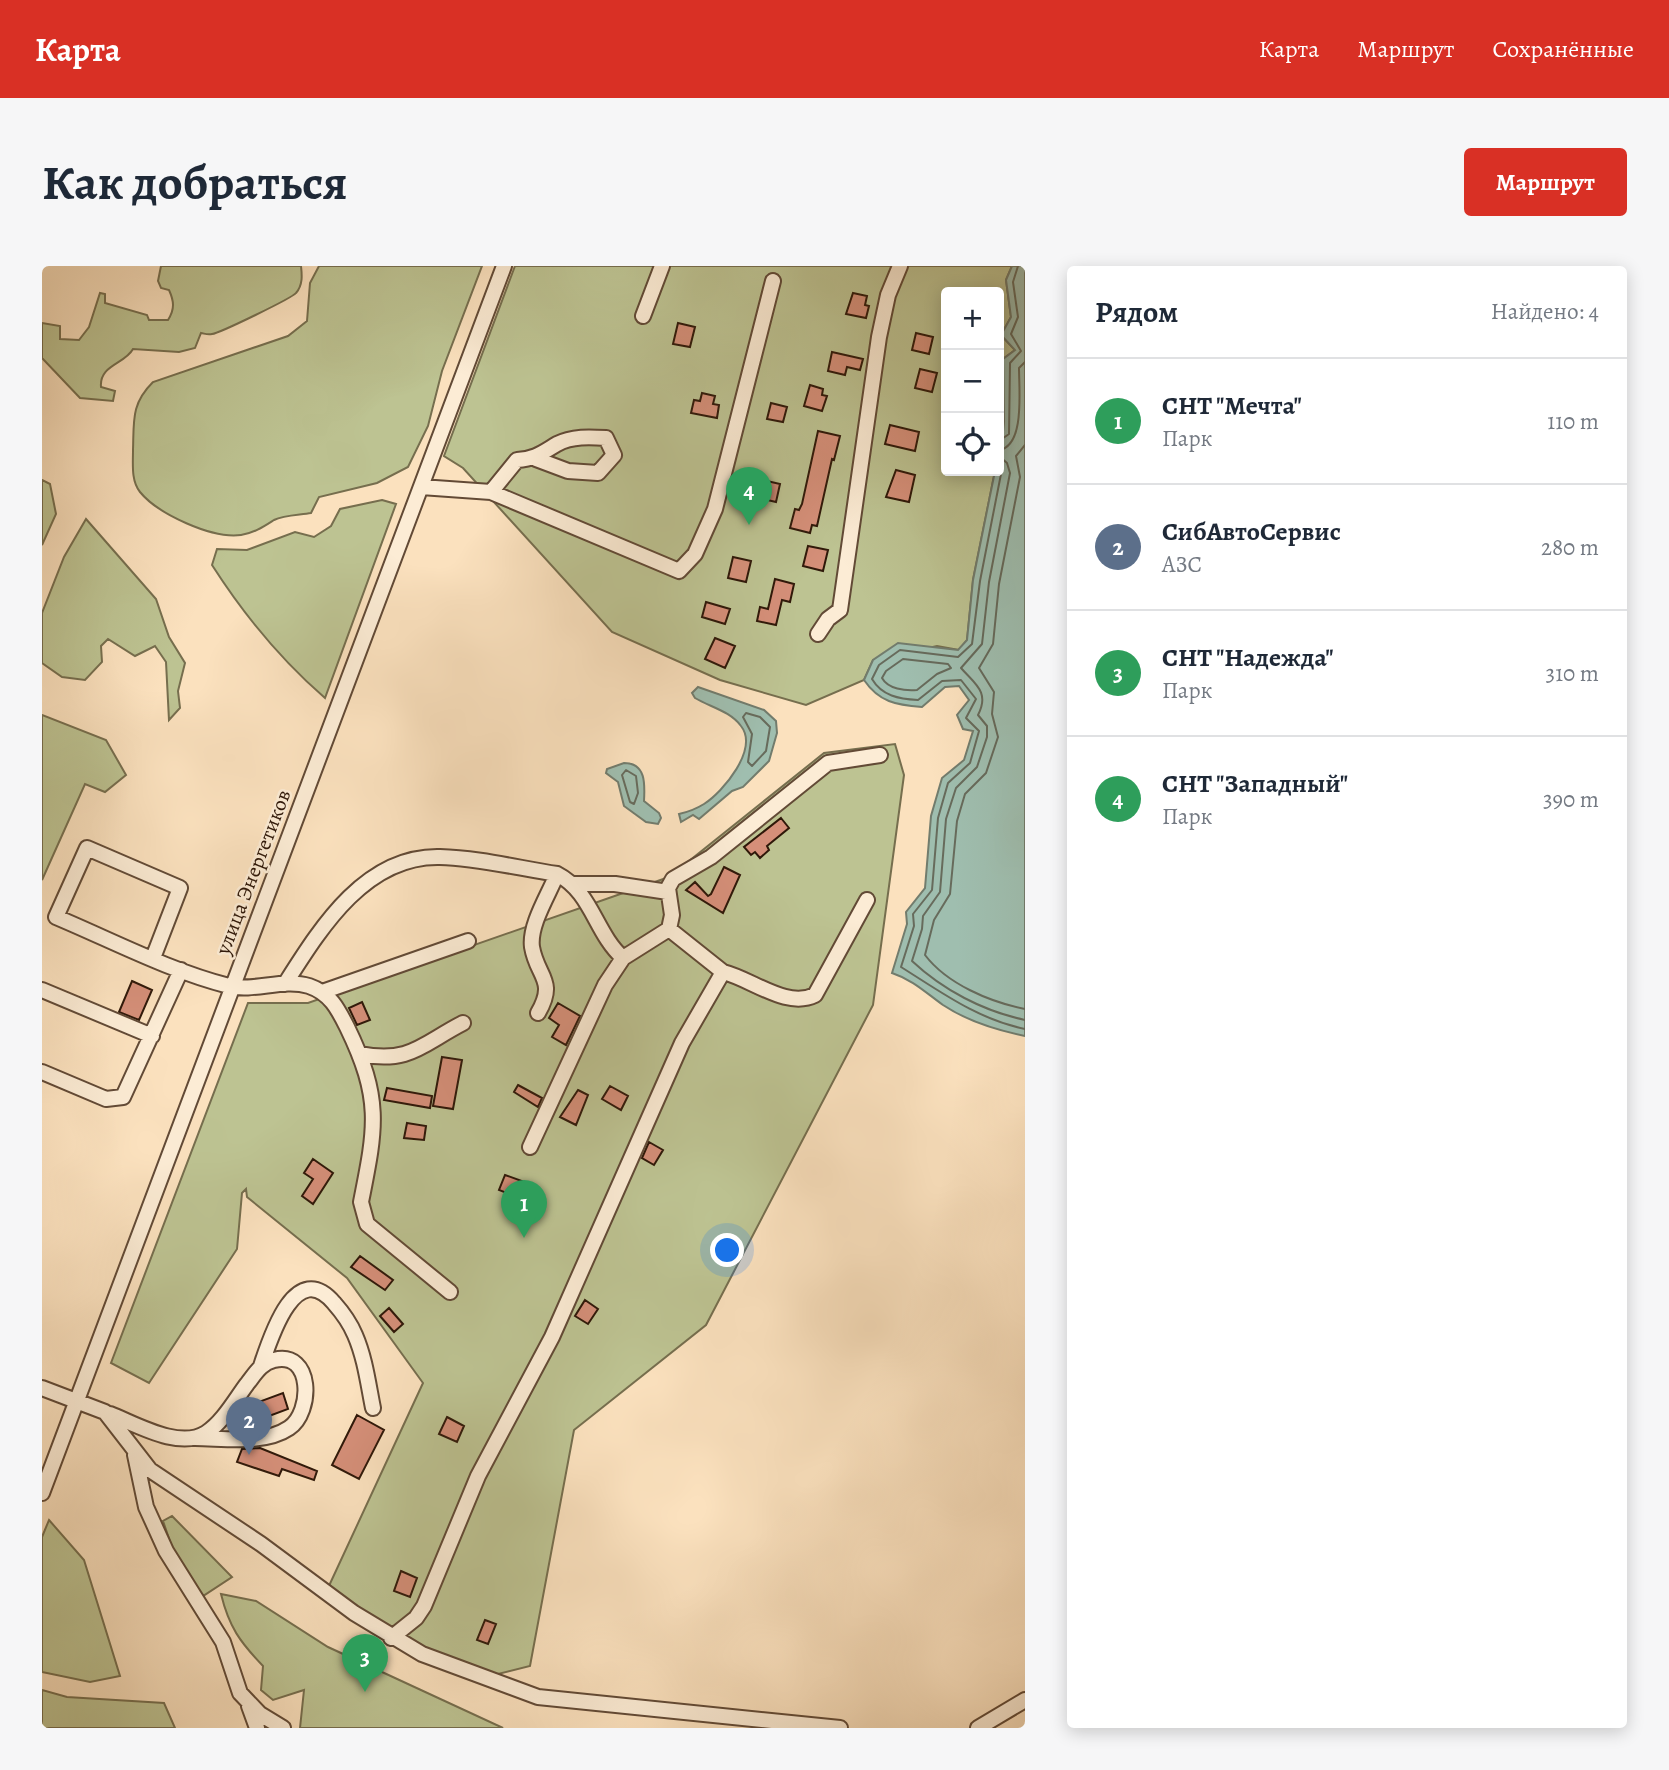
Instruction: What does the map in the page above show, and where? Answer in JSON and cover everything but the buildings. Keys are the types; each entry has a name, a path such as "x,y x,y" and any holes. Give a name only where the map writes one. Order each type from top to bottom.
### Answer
{"street":[{"name":"улица Энергетиков","path":"42,1493 504,266"},
{"path":"643,316 662,266"},
{"path":"818,634 828,619 840,610 879,337 888,295 900,266"},
{"path":"421,486 491,492 679,571 695,554 715,509 773,281"},
{"path":"491,492 517,460 536,459 568,471 598,473 614,456 606,438 586,436 559,443 536,459"},
{"path":"670,929 672,915 668,892 673,879 711,857 816,770 839,760 880,755"},
{"path":"153,958 180,888 87,848 56,917 181,970 233,987 285,984 307,986 323,992 334,1003 360,1054 372,1090 375,1111 374,1134 361,1202 362,1213 367,1224 450,1292"},
{"path":"285,984 334,913 355,891 392,867 415,859 439,857 557,874 573,884 587,902 610,947 623,958"},
{"path":"538,1013 547,999 548,984 532,946 534,931 557,874"},
{"path":"573,884 615,884 668,892"},
{"path":"670,929 723,972 803,1001 815,995 867,900"},
{"path":"530,1147 605,985 623,958 670,929"},
{"path":"323,992 468,941"},
{"path":"42,1072 92,1094 118,1100 126,1093 181,970"},
{"path":"391,1638 416,1618 424,1606 478,1476 552,1337 682,1043 723,972"},
{"path":"42,990 152,1036"},
{"path":"360,1054 395,1057 412,1054 463,1023"},
{"path":"195,1438 206,1433 218,1422 261,1366 276,1323 293,1298 306,1290 317,1290 328,1296 354,1332 373,1408"},
{"path":"42,1388 77,1399 159,1433 195,1438 259,1438 289,1429 300,1418 306,1392 299,1367 289,1360 275,1359 261,1366"},
{"path":"105,1412 114,1420 135,1455 150,1470 391,1638 422,1654 538,1697 840,1728"},
{"path":"135,1455 146,1507 161,1540 223,1642 240,1693 257,1728"},
{"path":"978,1728 1025,1700"},
{"path":"248,1705 283,1728"}],"green space":[{"path":"161,266 301,266 302,280 296,293 282,301 218,332 201,333 195,348 179,352 133,349 108,369 101,380 101,387 115,391 113,401 80,398 42,358 42,323 60,326 60,339 79,340 89,327 100,293 105,294 105,303 147,315 149,320 168,320 173,301 169,290 161,288 158,281"},
{"path":"319,266 482,266 442,371 428,426 408,467 377,483 319,497 311,513 278,518 241,535 201,529 159,509 140,492 134,478 134,421 137,405 146,390 153,382 288,336 307,321 310,283"},
{"path":"515,266 1012,266 1006,280 1011,317 1004,330 1004,287 941,287 941,476 994,476 973,580 967,640 959,650 937,646 873,660 864,680 806,705 720,680 612,632 463,468 444,456"},
{"path":"1004,338 1015,350 1004,358"},
{"path":"42,480 50,484 56,514 42,545"},
{"path":"382,500 396,504 325,698 264,636 212,565 217,549 247,550 295,532 314,537 331,526 340,509"},
{"path":"86,519 156,599 169,637 185,663 178,691 180,708 169,720 166,662 155,646 135,656 108,639 101,646 102,662 85,680 62,677 42,663 42,613 64,557"},
{"path":"42,715 106,740 126,775 105,792 85,784 42,880"},
{"path":"895,744 904,775 873,1005 706,1325 574,1430 530,1666 490,1676 423,1650 328,1588 423,1383 347,1278 247,1197 246,1189 242,1193 237,1249 149,1383 111,1363 248,1003 308,1003 669,877 824,753"},
{"path":"172,1516 232,1577 203,1596 173,1550 163,1521"},
{"path":"49,1520 84,1560 120,1676 90,1682 42,1672 42,1537"},
{"path":"221,1594 256,1601 328,1647 503,1728 300,1728 304,1690 273,1700 261,1690 263,1666 236,1633"},
{"path":"42,1690 67,1697 164,1703 175,1728 42,1728"}],"water":[{"path":"1012,266 1025,266 1025,1036 962,1016 913,983 892,973 907,924 906,912 925,888 931,816 942,778 964,760 973,731 963,729 957,715 969,700 959,686 945,687 922,707 882,698 864,680 873,660 898,643 958,650 967,640 973,580 994,476 1004,476 1004,358 1015,350 1004,338 1004,330 1011,317 1006,280"},
{"path":"698,687 764,710 776,721 777,733 769,761 743,787 732,791 699,819 693,815 681,822 679,814 704,804 729,780 742,758 745,746 745,735 741,726 726,713 695,698 692,693"},
{"path":"624,763 637,767 643,776 644,801 659,813 661,818 658,824 646,822 624,806 618,782 606,773 607,769"}],"place":[{"name":"СНТ \"Западный\"","path":"749,525"},
{"name":"СНТ \"Мечта\"","path":"524,1238"},
{"name":"СибАвтоСервис","path":"249,1455"},
{"name":"СНТ \"Надежда\"","path":"365,1692"}]}
